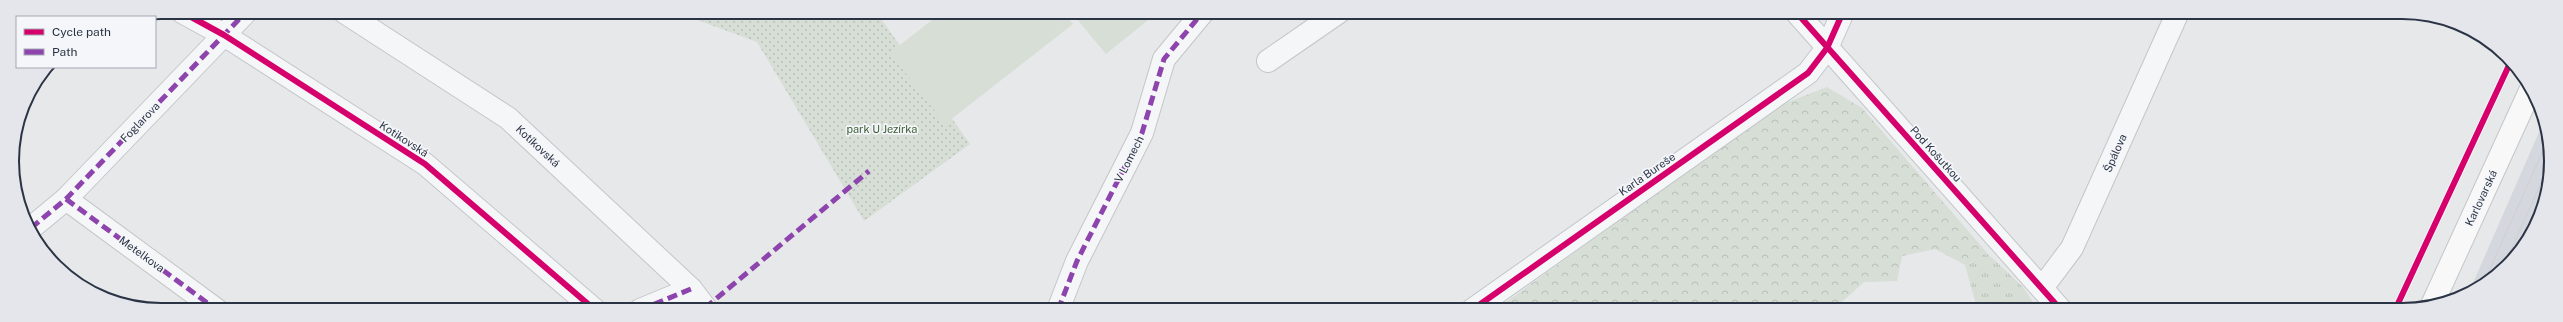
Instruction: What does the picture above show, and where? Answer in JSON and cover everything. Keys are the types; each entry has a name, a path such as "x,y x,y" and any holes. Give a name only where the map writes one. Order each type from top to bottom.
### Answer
{"main road":[{"name":"Karlovarská","path":"2435,299 2528,96"}],"street":[{"name":"Kotikovská","path":"195,19 224,35 425,164 587,303"},
{"name":"Foglarova","path":"35,225 66,199 239,19"},
{"name":"Kotíkovská","path":"355,19 508,118 691,289 702,303"},
{"name":"V Lomech","path":"1061,303 1078,261 1142,133 1164,59 1197,19"},
{"path":"1268,61 1329,19"},
{"name":"Pod Košutkou","path":"1802,19 2055,303"},
{"name":"Karla Bureše","path":"1482,303 1808,73 1827,48 1839,19"},
{"name":"Špálova","path":"2042,288 2058,269 2072,248 2175,19"},
{"name":"Metelkova","path":"66,199 207,303"},
{"path":"657,303 691,289"}],"shaded area":[{"path":"2540,130 2544,152 2544,170 2539,198 2533,215 2525,232 2509,255 2496,268 2472,284"}],"green space":[{"name":"park U Jezírka","path":"695,19 881,19 970,144 864,221 757,42"},
{"path":"933,19 1069,19 1073,24 945,124 890,53"},
{"path":"1077,19 1149,19 1106,54"},
{"path":"1827,87 1862,108 1988,254 1965,265 1935,249 1902,256 1897,281 1864,282 1841,303 1505,303 1778,106"},
{"path":"1988,254 2023,287 2033,303 1976,303 1965,265"}],"tram line":[{"path":"2487,274 2544,149"},
{"path":"2509,255 2543,178"}],"marked path":[{"path":"35,225 66,199 239,19"},
{"path":"1061,303 1077,261 1142,133 1164,59 1197,19"},
{"path":"711,303 869,171"},
{"path":"66,199 207,303"},
{"path":"657,303 691,289"}],"cycle path":[{"path":"195,19 224,35 425,164 587,303"},
{"path":"1802,19 2055,303"},
{"path":"1482,303 1808,73 1827,48 1840,19"},
{"path":"2398,303 2508,67"}]}
